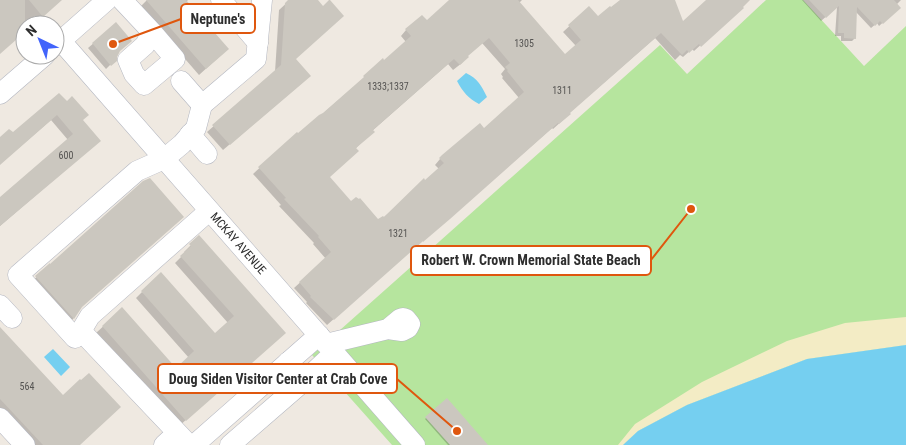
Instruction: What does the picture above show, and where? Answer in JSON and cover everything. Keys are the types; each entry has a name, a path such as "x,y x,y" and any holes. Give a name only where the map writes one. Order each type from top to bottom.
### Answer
{"street":[{"path":"65,37 107,0"},
{"path":"122,0 152,32"},
{"path":"221,0 258,44"},
{"path":"209,211 90,316 75,338 18,275 136,171 164,159 182,144 196,128 202,105 256,59 262,0"},
{"name":"MCKAY AVENUE","path":"65,51 164,159 415,445"},
{"path":"0,94 33,65"},
{"path":"182,81 202,105"},
{"path":"190,134 207,154"},
{"path":"194,445 288,362 326,344 388,329"},
{"path":"81,331 177,441"},
{"path":"230,445 304,381 326,344"},
{"path":"288,362 304,381"},
{"path":"0,418 25,445"}],"green space":[{"path":"766,0 803,0 864,66 906,26 906,345 807,359 687,405 638,431 623,445 392,445 312,355 660,45 687,74"}],"sand":[{"path":"906,317 906,345 807,359 687,405 638,431 623,445 618,445 635,424 702,382 787,341 845,323"}],"water":[{"path":"466,73 479,83 487,97 479,104 466,94 457,81"},
{"path":"906,345 906,445 623,445 638,431 687,405 807,359"},
{"path":"53,349 70,367 61,376 44,357"}],"building":[{"path":"0,0 25,0 25,15 15,15 15,41 0,54"},
{"path":"29,0 62,0 45,15 41,15"},
{"path":"146,0 186,0 229,49 206,69"},
{"path":"288,0 318,0 323,6 330,0 344,16 296,59 311,76 230,145 212,125 281,65 285,3"},
{"path":"449,0 518,0 565,54 581,40 568,25 589,6 598,16 620,0 675,0 683,21 706,0 750,0 744,8 701,47 699,44 689,53 687,50 682,55 661,33 571,114 558,123 334,320 310,297 299,282 331,252 258,167 411,36 405,29 422,15 427,20","holes":["489,38 510,63 505,67 524,92 484,128 480,123 442,155 439,158 444,163 425,180 424,178 384,217 378,219 360,198 356,197 351,201 330,177 359,151 356,148 375,132 373,130 454,59 460,65"]},
{"path":"809,0 894,0 901,8 883,24 880,21 875,26 857,7 856,39 844,38 844,33 838,33 839,6 826,18"},
{"path":"116,22 132,41 120,51 117,61 111,66 92,43"},
{"path":"59,93 67,101 72,96 89,115 83,120 101,141 0,226 0,197 73,134 57,115 0,165 0,137 9,129 13,132"},
{"path":"150,178 184,217 82,307 74,319 35,276 143,181"},
{"path":"199,235 286,333 186,421 102,326 122,307 176,368 194,351 141,291 161,272 215,333 234,316 180,256"},
{"path":"0,327 63,395 89,373 121,407 80,445 43,445 0,399"},
{"path":"447,398 488,445 450,445 425,417"}],"place":[{"name":"Neptune's","path":"113,44"},
{"name":"Robert W. Crown Memorial State Beach","path":"691,209"},
{"name":"Doug Siden Visitor Center at Crab Cove","path":"457,431"}]}
